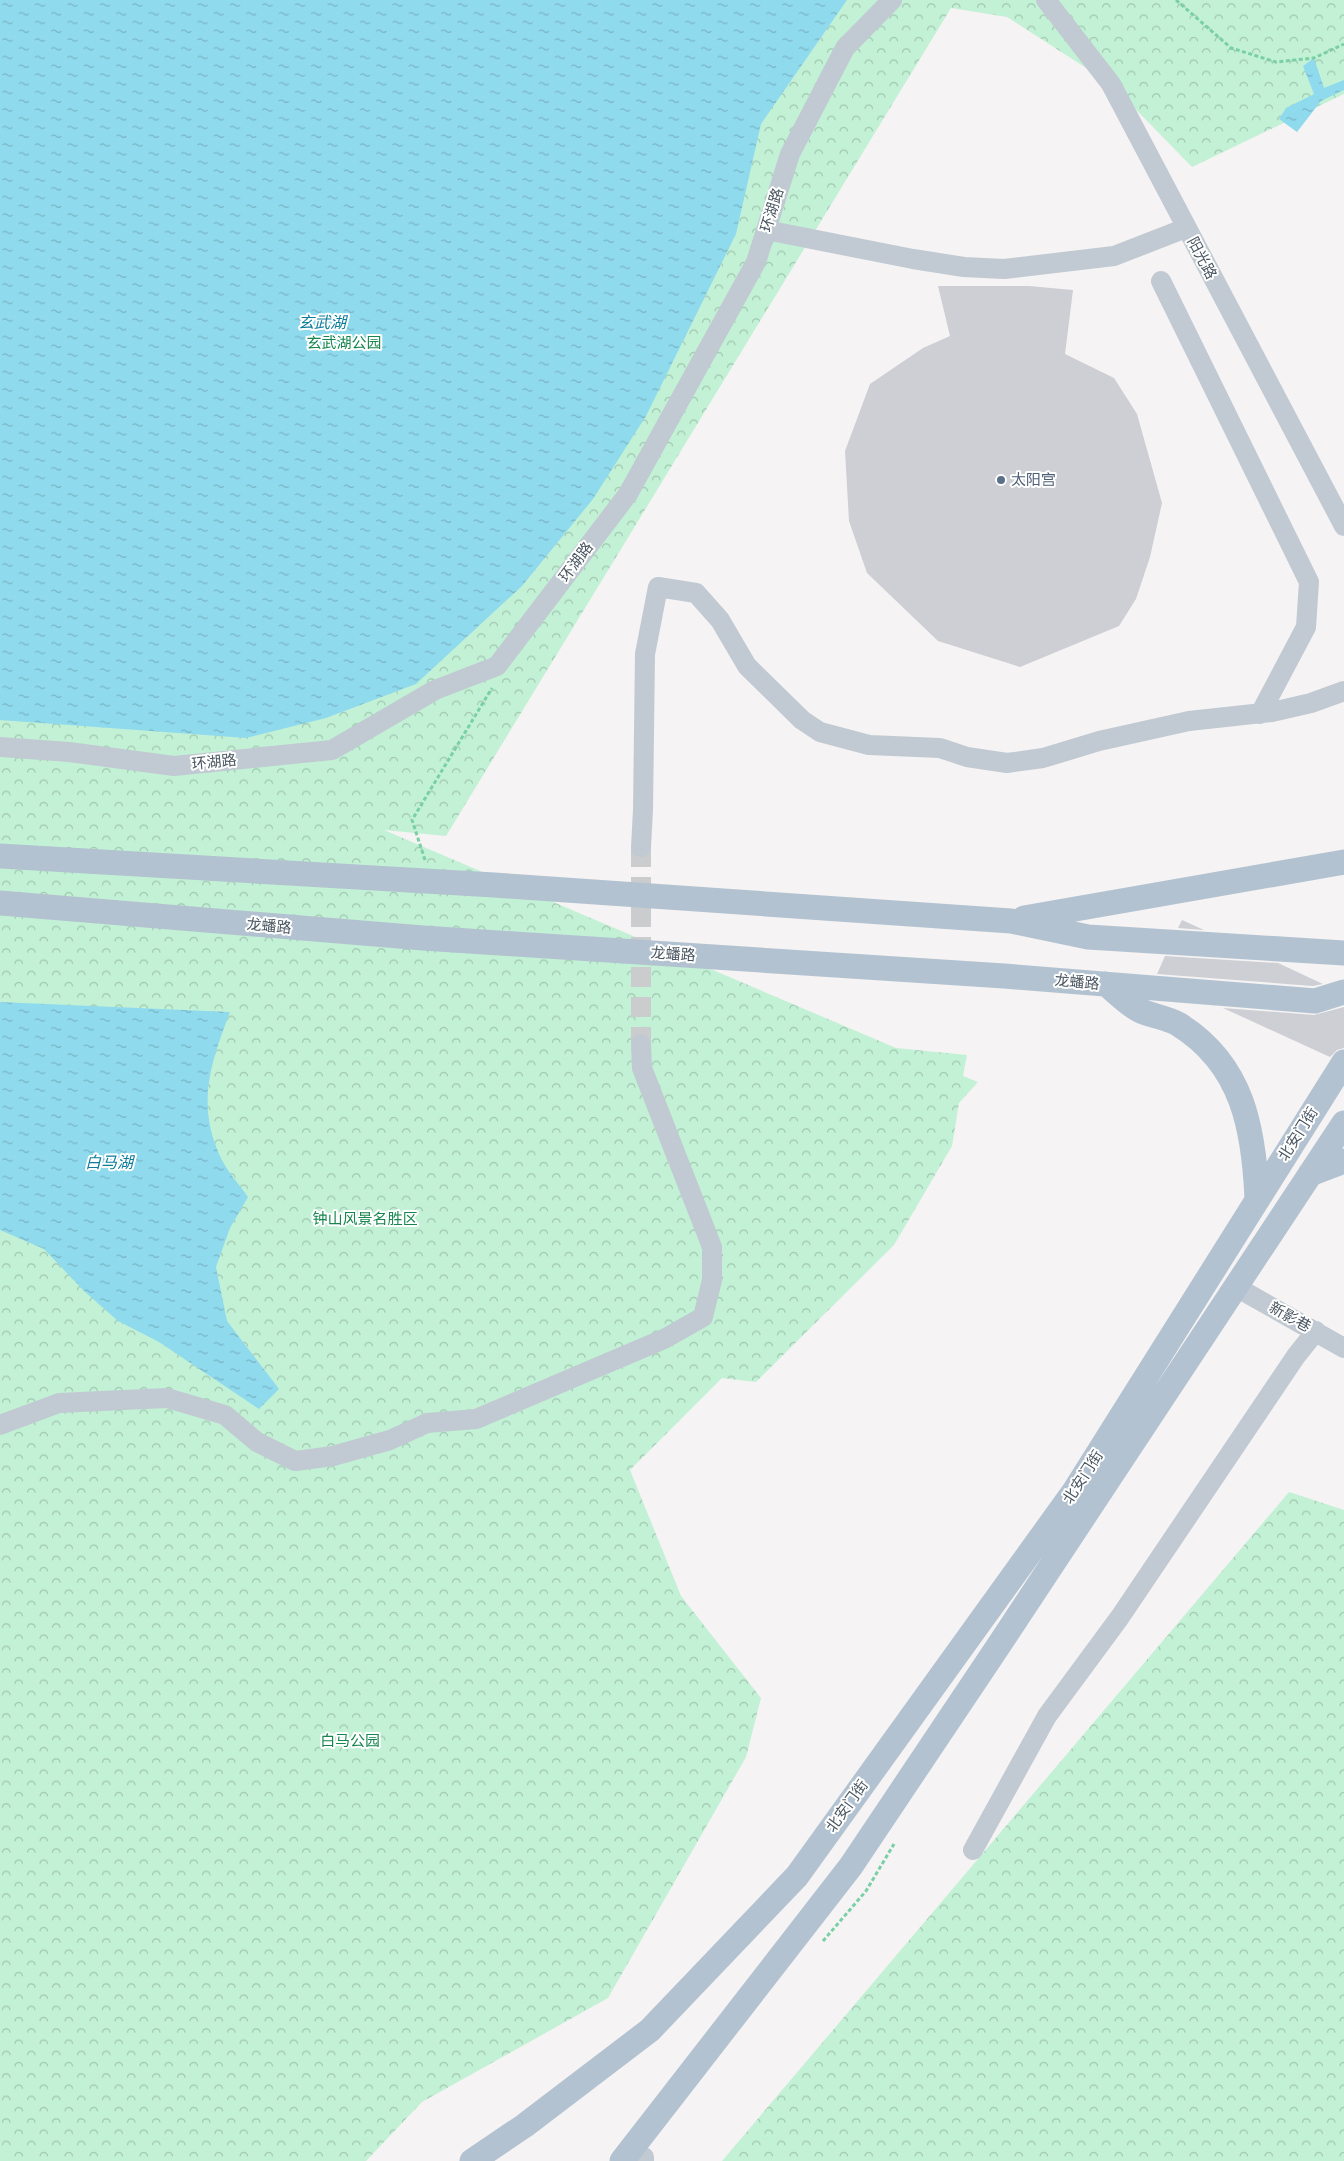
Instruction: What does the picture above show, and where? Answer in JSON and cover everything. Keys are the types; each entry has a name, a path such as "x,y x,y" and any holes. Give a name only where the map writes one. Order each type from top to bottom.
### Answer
{"main road":[{"path":"0,856 432,882 1011,921 1088,937 1344,953"},
{"path":"1011,921 1344,862"},
{"name":"龙蟠路","path":"0,903 423,938 1106,984 1315,1001 1344,992"},
{"path":"1106,984 1138,1009 1175,1022 1198,1037 1216,1057 1235,1084 1248,1117 1255,1154 1257,1199"},
{"name":"北安门街","path":"472,2161 524,2126 650,2030 797,1876 1075,1490 1344,1062"},
{"path":"637,2160 850,1866 1344,1123"},
{"path":"1310,1174 1344,1161"}],"street":[{"name":"环湖路","path":"0,747 69,752 174,766 332,750 434,690 497,666 628,494 756,262 790,154 846,48 892,0"},
{"name":"阳光路","path":"1046,0 1111,84 1344,526"},
{"path":"766,230 913,260 964,267 1004,269 1114,256 1186,228"},
{"path":"1161,281 1309,582 1306,627 1260,714"},
{"path":"640,848 643,810 645,654 658,587 696,593 720,620 747,666 802,720 820,732 869,746 940,748 967,757 1007,763 1043,758 1098,741 1189,721 1260,714 1311,703 1344,691"},
{"path":"0,1425 59,1403 167,1398 225,1415 257,1442 295,1462 333,1456 390,1440 427,1424 476,1418 664,1338 703,1317 712,1280 712,1247 642,1068 641,1044"},
{"name":"新影巷","path":"1236,1286 1344,1348"},
{"path":"973,1850 1047,1716 1120,1617 1296,1356 1316,1331"}],"path":[{"path":"1176,0 1231,48 1276,62 1314,58 1344,44"},
{"path":"432,882 412,820 492,689 497,666"}],"green space":[{"name":"钟山风景名胜区","path":"0,0 1344,0 1344,94 1192,167 1111,84 1007,17 951,8 446,836 384,830 896,1048 967,1055 963,1076 978,1082 959,1103 952,1146 894,1245 756,1382 722,1378 630,1470 681,1596 761,1698 746,1757 608,1998 422,2102 366,2161 0,2161"},
{"path":"1289,1492 1344,1510 1344,2161 722,2161"}],"water":[{"name":"玄武湖","path":"0,0 847,0 761,124 736,234 646,416 593,499 522,586 416,684 326,718 246,738 0,720"},
{"path":"1314,58 1324,88 1344,80 1344,90 1321,101 1297,132 1279,119 1286,108 1314,94 1303,66"},
{"name":"白马湖","path":"0,1002 230,1012 212,1066 208,1100 209,1118 220,1156 229,1172 248,1197 230,1228 216,1267 227,1321 279,1389 259,1409 159,1342 118,1321 84,1291 44,1249 0,1230"}],"building":[{"name":"太阳宫","path":"938,286 1029,286 1073,290 1065,354 1114,378 1137,414 1162,503 1150,557 1136,599 1119,626 1020,667 938,641 867,573 849,521 845,451 870,384 923,348 950,336"},
{"path":"1182,920 1204,930 1178,928"},
{"path":"1165,956 1278,963 1323,984 1313,986 1157,974"},
{"path":"1344,1007 1344,1048 1337,1050 1330,1057 1223,1008 1314,1015"}],"tunnel":[{"path":"641,847 641,1044"}],"place":[{"name":"太阳宫","path":"1001,480"}],"park label":[{"name":"玄武湖公园","path":"344,343"},
{"name":"白马公园","path":"350,1741"}]}
